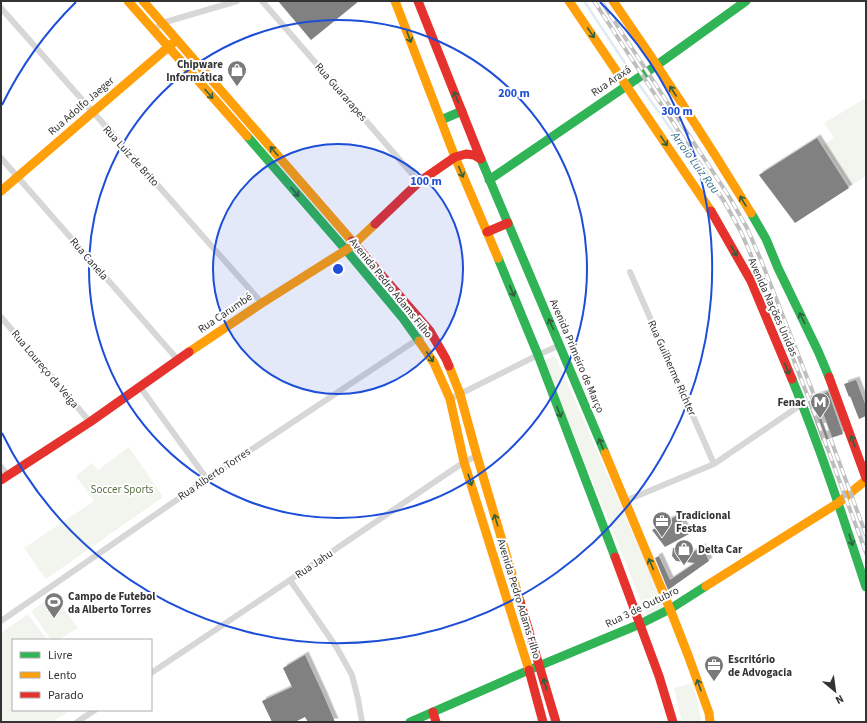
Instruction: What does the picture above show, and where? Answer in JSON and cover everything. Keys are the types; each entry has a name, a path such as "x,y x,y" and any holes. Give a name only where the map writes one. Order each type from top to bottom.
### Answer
{"main road":[{"name":"Avenida Pedro Adams Filho","path":"128,1 346,250 402,317 434,363 450,399 464,462 543,722"},
{"name":"Avenida Pedro Adams Filho","path":"143,1 430,331 446,359 460,394 556,722"},
{"path":"395,1 455,157 538,355 640,624 659,676 673,722"},
{"name":"Avenida Primeiro de Março","path":"418,1 489,180 560,345 670,609 709,713 710,722"},
{"name":"Avenida Nações Unidas","path":"570,1 715,216 751,281 802,404 838,502 866,587"},
{"name":"Avenida Nações Unidas","path":"613,1 657,65 729,177 766,239 831,381 866,479"},
{"name":"Rua Araxá","path":"489,180 657,65 746,1"},
{"name":"Rua Adolfo Jaeger","path":"1,191 176,40"},
{"path":"441,120 462,111"},
{"path":"455,157 466,154 474,155 481,159"},
{"name":"Rua Carumbé","path":"5,477 90,422 262,303 346,250 420,182 455,157"},
{"path":"487,232 508,223"},
{"name":"Rua 3 de Outubro","path":"410,722 528,670 640,624 670,609 838,502 866,479"},
{"path":"433,712 436,722"}],"street":[{"path":"154,30 162,23 237,1"},
{"name":"Rua Guararapes","path":"262,1 420,182"},
{"name":"Rua Luiz de Brito","path":"1,8 262,303"},
{"name":"Rua Canela","path":"1,158 178,360"},
{"name":"Rua Guilherme Richter","path":"630,272 714,464"},
{"name":"Rua Loureço da Veiga","path":"1,316 90,422"},
{"name":"Rua Alberto Torres","path":"1,621 206,479 430,331"},
{"path":"450,399 560,345"},
{"path":"140,387 206,479"},
{"path":"625,501 714,464 802,404"},
{"name":"Rua Jahu","path":"152,672 464,462 477,456"},
{"path":"1,467 5,477"},
{"path":"290,580 338,648 352,674 362,722"},
{"path":"77,722 94,711"}],"green space":[{"path":"866,98 866,176 850,186 823,145 834,138 824,123"},
{"path":"553,356 557,359 665,607 647,616 546,366 546,360"},
{"name":"Soccer Sports","path":"129,447 163,497 46,579 24,548 94,501 76,476 92,463 98,470"},
{"name":"Campo de Futebol da Alberto Torres","path":"54,595 78,628 60,639 50,639 31,611"},
{"path":"28,614 46,639 12,639 12,711 69,711 52,722 1,722 1,633"},
{"path":"693,683 702,722 682,722 674,688"}],"building":[{"path":"278,1 359,1 311,40"},
{"path":"817,138 849,188 795,223 759,175"},
{"path":"856,380 866,406 866,416 859,419 844,384"},
{"path":"828,392 843,434 822,441 807,399"},
{"path":"678,515 689,534 665,547 652,530"},
{"path":"702,547 709,561 668,590 655,558 659,556 670,580 695,563 676,561 672,556 673,548 685,548 690,554"},
{"path":"305,655 335,722 308,722 305,717 295,722 272,722 262,701 292,687 283,668"}],"waterway":[{"name":"Arroio Luiz Rau","path":"584,1 625,63"},
{"name":"Arroio Luiz Rau","path":"638,83 737,222"},
{"name":"Arroio Luiz Rau","path":"860,528 866,548"}],"railway":[{"path":"594,1 724,201 741,232 770,299 866,553"},
{"path":"601,1 730,198 747,228 823,418 866,535"}],"traffic: fast":[{"path":"489,180 657,65 746,1"},
{"path":"441,120 462,111"},
{"path":"247,136 346,250 402,317 419,341"},
{"path":"480,157 605,453"},
{"path":"751,213 766,239 829,377"},
{"path":"498,258 538,355 615,557"},
{"path":"792,379 822,456 866,587"},
{"path":"410,722 640,624 670,609 706,586"}],"traffic: slow":[{"path":"128,1 247,136"},
{"path":"143,1 352,241"},
{"path":"395,1 455,157 498,258"},
{"path":"569,1 711,211"},
{"path":"613,1 684,106 751,213"},
{"path":"1,191 173,43"},
{"path":"189,352 262,303 346,250 375,224"},
{"path":"419,341 434,363 450,399 464,462 529,670"},
{"path":"449,366 460,394 520,601"},
{"path":"605,453 688,655 709,713 710,722"},
{"path":"706,586 838,503 866,480"}],"traffic: jam":[{"path":"418,1 480,157"},
{"path":"375,224 419,182 455,157 466,154 474,155 481,159"},
{"path":"711,211 751,281 792,379"},
{"path":"487,232 508,223"},
{"path":"352,241 430,331 449,366"},
{"path":"1,480 90,422 189,352"},
{"path":"829,377 866,478"},
{"path":"615,557 659,676 673,722"},
{"path":"520,601 556,722"},
{"path":"529,670 543,722"},
{"path":"433,712 436,722"}],"place":[{"name":"Chipware Informática","path":"237,87"},
{"name":"Fenac","path":"820,419"},
{"name":"Tradicional Festas","path":"662,538"},
{"name":"Delta Car","path":"684,566"},
{"name":"Campo de Futebol da Alberto Torres","path":"54,619"},
{"name":"Escritório de Advogacia","path":"714,682"}]}
